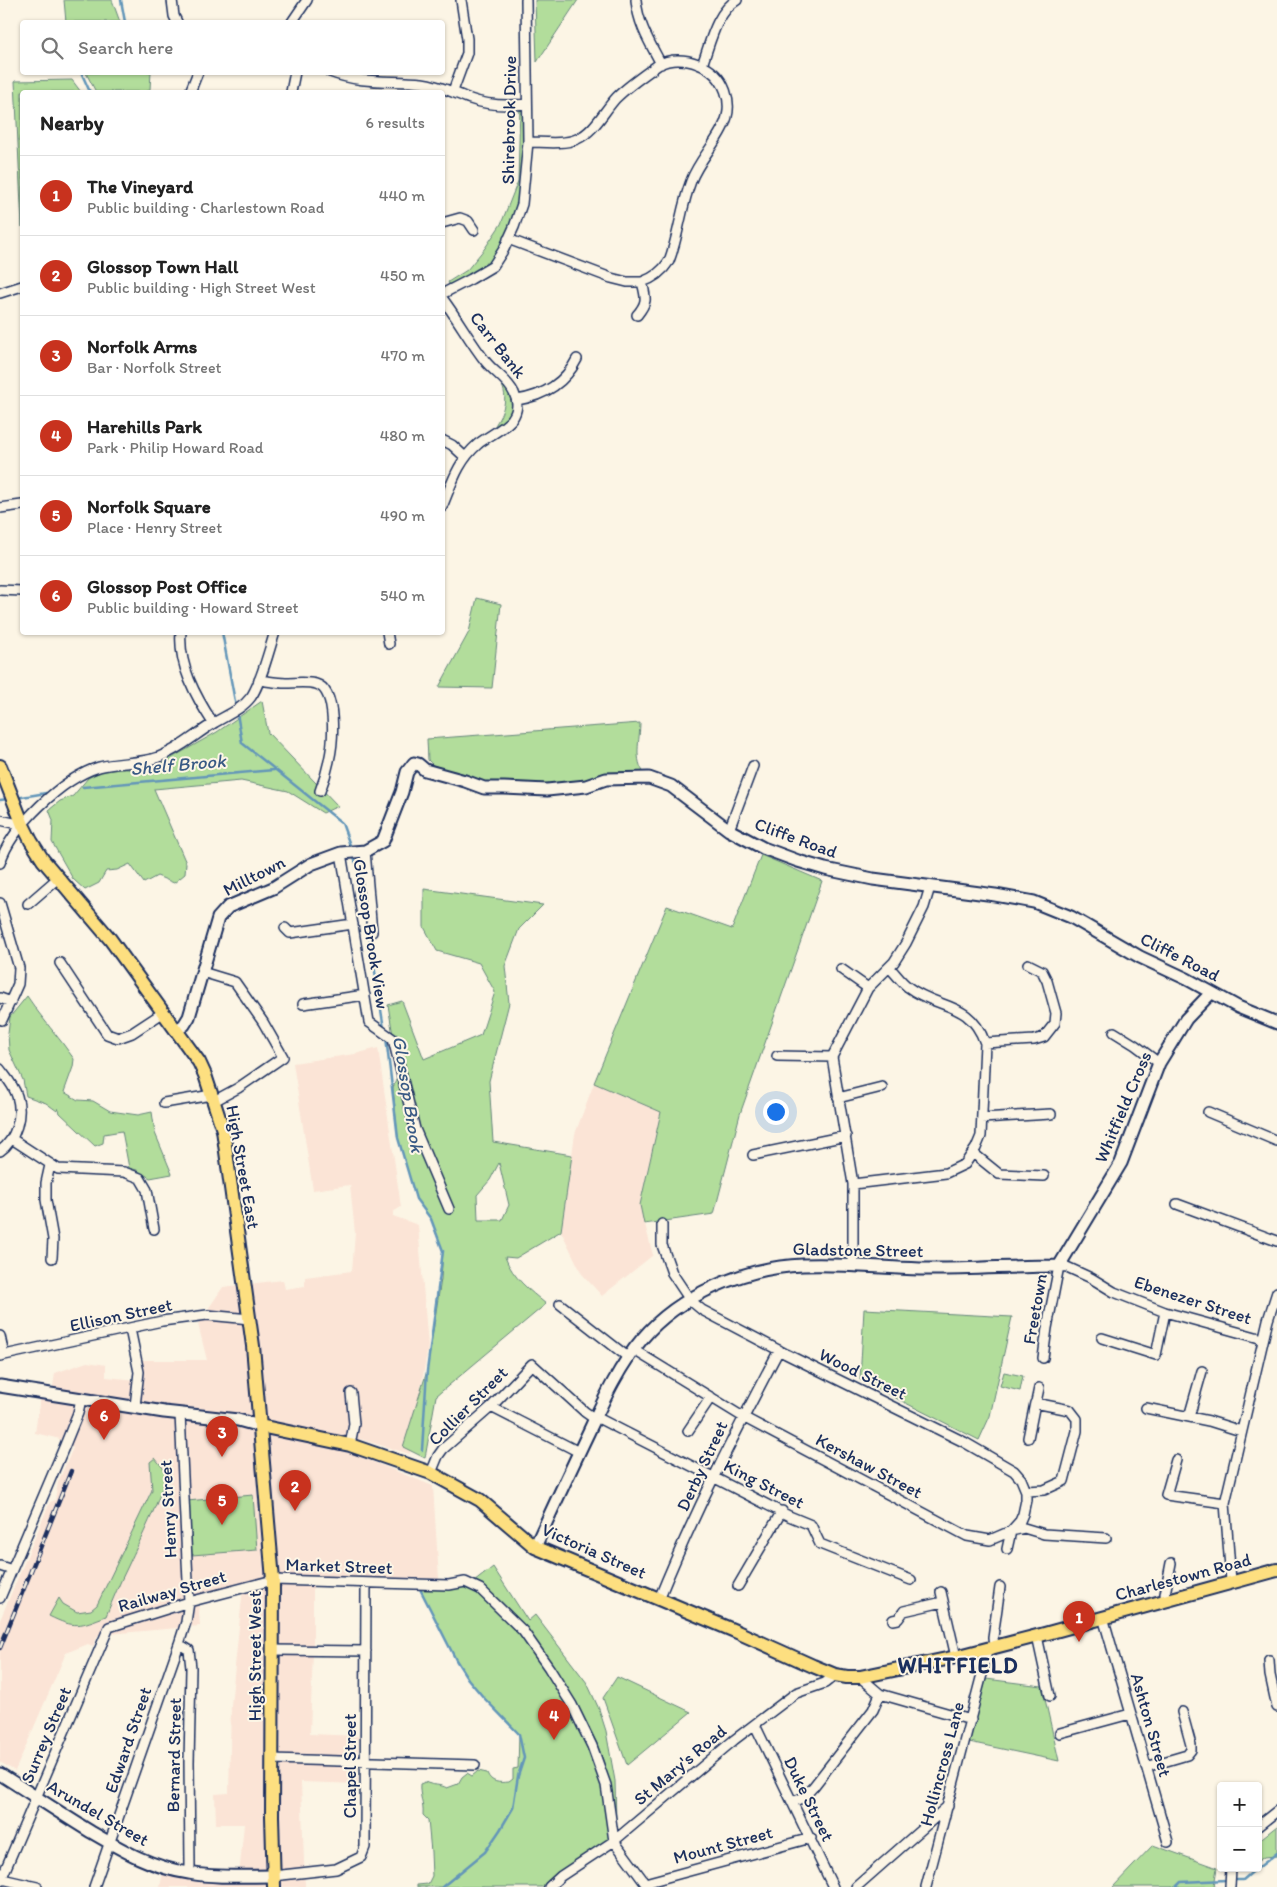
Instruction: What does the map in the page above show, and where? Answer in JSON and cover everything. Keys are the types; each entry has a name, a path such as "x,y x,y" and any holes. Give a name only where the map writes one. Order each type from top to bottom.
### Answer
{"main road":[{"name":"High Street East","path":"0,766 23,825 43,860 110,939 177,1030 199,1062 206,1076 222,1130 250,1319 260,1426"},
{"name":"Victoria Street","path":"260,1426 350,1445 431,1473 480,1500 534,1547 835,1675"},
{"name":"High Street West","path":"260,1426 273,1580 272,1759 274,1881"},
{"name":"Charlestown Road","path":"835,1675 847,1678 860,1678 956,1657 1277,1570"}],"street":[{"path":"172,0 176,20"},
{"path":"293,20 306,0"},
{"path":"453,91 467,53 467,39 461,0"},
{"name":"Shirebrook Drive","path":"445,292 493,266 508,239 522,204 528,142 526,0"},
{"path":"636,0 642,27 661,64"},
{"path":"702,65 721,16 730,4 737,0"},
{"path":"508,239 611,278 627,282 642,282 657,276 665,268 674,249 684,204 694,172 723,128 727,114 728,95 717,76 702,65 682,60 670,61 661,64 629,86 608,107 596,123 578,139 528,142"},
{"path":"191,90 197,75"},
{"path":"291,90 294,75"},
{"path":"339,75 358,81 424,83 453,91 471,100 489,104 505,106 527,104"},
{"path":"390,82 390,90"},
{"path":"445,222 460,218 468,221 474,230"},
{"path":"637,315 644,307 646,300 642,282"},
{"path":"0,293 20,287"},
{"name":"Carr Bank","path":"445,302 487,363 514,391 517,400 516,411 512,420 477,445 465,457 452,478 445,498"},
{"path":"517,400 532,398 549,390 570,371 576,359"},
{"path":"445,442 452,445 465,457"},
{"path":"0,508 20,505"},
{"path":"0,590 20,591"},
{"path":"181,635 183,659 189,679 198,700 213,723"},
{"path":"0,863 10,842 32,813 45,801 88,772 100,767 158,757 183,746 213,723 239,708 253,695 274,635"},
{"path":"388,635 389,644"},
{"path":"259,680 283,684 318,684 327,692 330,699 332,744 329,762 320,791"},
{"name":"Cliffe Road","path":"364,851 383,841 402,792 407,772 414,763 425,770 484,788 547,790 586,786 606,779 649,778 672,786 729,830 763,848 825,869 873,879 1034,902 1071,917 1140,957 1187,979 1238,1007 1277,1023"},
{"path":"729,830 754,766"},
{"path":"0,820 23,825"},
{"path":"364,851 372,932"},
{"name":"Milltown","path":"177,1030 184,1025 189,1017 218,918 228,908 273,888 311,864 345,853 364,851"},
{"name":"Glossop Brook View","path":"345,853 353,924 369,1022 393,1039 415,1129 449,1209"},
{"path":"28,904 58,878"},
{"path":"853,1266 853,1184 832,1057 868,988 898,956 912,933 924,907 930,887"},
{"path":"0,903 18,968 18,984 2,1020"},
{"path":"285,928 290,933 353,924"},
{"path":"60,963 107,1034 118,1038 132,1033 164,1012"},
{"path":"985,1043 1034,1040 1044,1037 1055,1024 1056,1013 1047,981 1042,971 1028,964"},
{"path":"853,1184 946,1173 965,1164 981,1136 985,1043 980,1029 968,1016 908,987 889,967"},
{"path":"840,969 868,988"},
{"path":"164,1102 213,1098 238,1088 283,1057 263,1022 235,982 202,972"},
{"name":"Whitfield Cross","path":"1059,1266 1121,1163 1159,1063 1186,1019 1211,993"},
{"path":"303,1004 364,995"},
{"path":"0,998 11,1002"},
{"path":"1114,1032 1159,1063"},
{"path":"777,1056 832,1057"},
{"path":"0,1069 17,1096 19,1108 17,1126 12,1139 0,1151"},
{"path":"838,1098 882,1087"},
{"path":"1208,1112 1277,1140"},
{"path":"982,1118 1051,1114"},
{"path":"753,1156 846,1136"},
{"path":"12,1139 58,1170 124,1172 140,1178 147,1190 154,1229"},
{"path":"973,1153 999,1174 1044,1176"},
{"path":"50,1165 46,1183 46,1200 53,1239 52,1258"},
{"path":"1177,1204 1277,1241"},
{"path":"662,1224 661,1238 663,1251 672,1273 690,1300"},
{"name":"Gladstone Street","path":"534,1547 612,1383 650,1330 690,1300 731,1279 770,1269 804,1264 952,1269 1059,1266"},
{"name":"Ebenezer Street","path":"1059,1266 1067,1267 1091,1278 1114,1292 1165,1312 1264,1340"},
{"name":"Freetown","path":"1043,1358 1048,1320 1059,1266"},
{"path":"1231,1581 1224,1503 1277,1292"},
{"name":"Wood Street","path":"690,1300 702,1310 779,1350 964,1442 1014,1471 1021,1479 1026,1491"},
{"name":"Kershaw Street","path":"560,1304 631,1354 712,1397 743,1417 967,1536 990,1540 1010,1531 1024,1528 1044,1534 1106,1538"},
{"path":"1102,1338 1156,1355 1165,1312"},
{"name":"Ellison Street","path":"2,1355 162,1321 207,1315 250,1319"},
{"path":"130,1329 139,1372 135,1406"},
{"path":"0,1336 2,1355"},
{"name":"Derby Street","path":"659,1599 714,1476 779,1350"},
{"name":"King Street","path":"532,1364 595,1418 811,1525 820,1544 910,1580"},
{"name":"Collier Street","path":"431,1473 443,1449 491,1407 532,1364"},
{"path":"1189,1418 1202,1371"},
{"path":"0,1386 180,1414 238,1420 260,1426"},
{"path":"1028,1438 1039,1388"},
{"path":"350,1445 354,1424 351,1393"},
{"path":"688,1431 712,1397"},
{"path":"0,1598 68,1438 78,1413 81,1399"},
{"path":"1007,1549 1010,1531 1020,1521 1023,1514 1026,1491 1044,1490 1064,1481 1077,1431 1076,1420 1070,1410 1036,1402"},
{"path":"491,1407 579,1452"},
{"path":"1146,1408 1241,1430"},
{"name":"Henry Street","path":"180,1414 189,1602"},
{"path":"1176,1460 1166,1495 1224,1503"},
{"path":"738,1586 782,1511"},
{"path":"1166,1600 1165,1594 1171,1563"},
{"path":"0,1566 12,1570"},
{"name":"Railway Street","path":"109,1627 189,1602 273,1580"},
{"name":"Market Street","path":"273,1580 449,1585 465,1582 480,1589 523,1631 572,1705 592,1746 606,1785 614,1841"},
{"name":"Chapel Street","path":"274,1881 336,1869 361,1856 365,1847 366,1584"},
{"path":"990,1648 1000,1587"},
{"path":"941,1592 956,1657"},
{"name":"Edward Street","path":"94,1887 179,1644 189,1602"},
{"path":"893,1620 898,1619 904,1611 943,1602"},
{"name":"Ashton Street","path":"1103,1617 1168,1842"},
{"name":"Surrey Street","path":"1,1880 109,1627"},
{"path":"1037,1636 1050,1696"},
{"name":"Bernard Street","path":"179,1644 189,1650 192,1668 189,1762 190,1866 188,1873"},
{"name":"Hollincross Lane","path":"926,1887 990,1648"},
{"path":"272,1650 366,1652"},
{"path":"1270,1660 1270,1675 1277,1707"},
{"name":"St Mary's Road","path":"549,1887 561,1876 614,1841 734,1740 796,1693 826,1684 835,1675"},
{"path":"860,1678 880,1694 971,1720"},
{"path":"793,1802 804,1797 814,1786 873,1710 880,1694"},
{"path":"1146,1767 1187,1755 1191,1750 1182,1712"},
{"path":"1060,1733 1130,1714"},
{"name":"Duke Street","path":"755,1725 834,1887"},
{"path":"272,1759 475,1765"},
{"name":"Arundel Street","path":"0,1774 136,1858 188,1873 239,1876 274,1881"},
{"path":"856,1887 948,1805"},
{"path":"1262,1823 1277,1811"},
{"name":"Mount Street","path":"646,1885 811,1838"},
{"path":"614,1841 646,1885"},
{"path":"1230,1887 1231,1872"},
{"path":"1,1880 37,1887"}],"shaded area":[{"path":"378,1048 401,1207 393,1212 393,1216 418,1225 428,1346 410,1454 360,1439 356,1455 433,1486 439,1579 313,1576 310,1734 358,1736 358,1784 301,1782 305,1887 160,1887 164,1868 239,1876 244,1824 216,1824 215,1794 229,1793 231,1705 243,1588 198,1600 200,1626 98,1635 93,1646 88,1644 66,1653 15,1771 0,1762 0,1620 50,1502 55,1500 58,1482 73,1448 60,1439 35,1433 41,1391 52,1393 55,1373 87,1362 106,1365 106,1377 137,1380 136,1360 207,1360 198,1324 223,1287 283,1280 285,1289 305,1286 305,1277 352,1271 355,1233 350,1185 313,1190 293,1063 355,1054"},
{"path":"594,1083 661,1112 640,1205 653,1255 602,1296 582,1274 561,1231 575,1134"}],"green space":[{"path":"64,0 112,0 119,20 66,20"},
{"path":"535,0 578,0 537,62"},
{"path":"87,75 151,75 149,90 95,90"},
{"path":"72,80 80,90 20,90 20,185 15,81"},
{"path":"527,104 522,204 493,266 452,290 448,282 467,270 501,224 518,181 520,105"},
{"path":"506,381 516,411 497,430 494,427 505,400 501,383"},
{"path":"477,598 501,604 492,688 439,687 469,632"},
{"path":"262,701 268,733 338,806 323,813 288,791 241,781 154,789 186,863 185,874 174,883 157,876 144,883 130,864 117,870 106,871 99,883 85,890 73,879 52,842 53,820 49,810 60,801 73,796 88,778 108,768 147,772 217,732"},
{"path":"640,723 638,756 639,763 645,774 559,785 486,783 433,765 428,760 427,739"},
{"path":"761,855 822,881 740,1114 714,1214 644,1224 640,1205 661,1112 594,1083 667,906 732,929"},
{"path":"424,889 543,905 519,929 505,966 509,1003 489,1081 493,1142 572,1155 561,1231 516,1258 505,1257 517,1277 546,1304 436,1396 425,1458 403,1447 427,1371 441,1279 443,1251 431,1219 416,1199 398,1138 393,1088 399,1072 388,1005 402,1001 424,1059 481,1035 495,992 479,963 437,951 424,927","holes":["499,1163 509,1205 502,1220 478,1220 477,1195 490,1180"]},
{"path":"27,996 74,1059 64,1092 78,1100 93,1101 110,1111 138,1115 152,1112 155,1133 172,1174 150,1178 137,1170 129,1168 122,1131 104,1134 103,1143 95,1146 60,1113 58,1108 57,1111 46,1103 26,1096 23,1080 9,1050 8,1034 10,1017"},
{"path":"864,1309 1012,1317 990,1416 979,1440 860,1380"},
{"path":"1004,1372 1023,1376 1020,1391 1000,1386"},
{"path":"155,1458 167,1473 159,1497 106,1616 78,1625 65,1623 49,1616 59,1598 63,1604 77,1612 91,1610 97,1605 152,1490 150,1462"},
{"path":"253,1495 257,1550 192,1555 187,1501"},
{"path":"493,1567 528,1621 535,1615 587,1683 599,1709 606,1731 615,1781 616,1822 601,1753 576,1703 545,1654 527,1631 491,1593 474,1582"},
{"path":"465,1582 494,1601 549,1668 599,1764 614,1841 549,1887 417,1887 417,1885 428,1884 432,1876 428,1820 423,1815 420,1784 425,1782 447,1788 458,1784 467,1773 472,1776 478,1771 487,1773 496,1782 509,1782 513,1779 513,1769 518,1768 519,1734 468,1679 456,1660 417,1583"},
{"path":"617,1677 691,1712 627,1765 603,1698"},
{"path":"986,1679 1042,1686 1059,1761 969,1742"},
{"path":"1277,1826 1277,1856 1262,1858 1262,1838"},
{"path":"1153,1845 1217,1868 1214,1886 1216,1887 1113,1887"}],"waterway":[{"path":"121,0 125,20"},
{"path":"82,75 89,90"},
{"path":"223,635 236,707"},
{"name":"Glossop Brook","path":"237,713 242,743 342,823 351,848"},
{"name":"Shelf Brook","path":"83,787 274,770"},
{"name":"Shelf Brook","path":"16,798 46,793"},
{"name":"Shelf Brook","path":"0,800 8,799"},
{"name":"Glossop Brook","path":"353,855 358,869 367,923"},
{"name":"Glossop Brook","path":"369,933 384,1029"},
{"name":"Glossop Brook","path":"386,1037 398,1138 416,1199 431,1219 443,1251 427,1371 422,1450"},
{"name":"Glossop Brook","path":"419,1587 456,1660 468,1679 519,1734 524,1758 518,1776 513,1808 500,1830 485,1852 442,1887"},
{"path":"1262,1865 1277,1853"},
{"path":"1233,1880 1243,1880 1252,1872"},
{"path":"1176,1887 1181,1882 1227,1880"}],"railway":[{"path":"0,1648 71,1471"}],"place":[{"name":"Glossop Post Office","path":"104,1440"},
{"name":"Norfolk Arms","path":"222,1457"},
{"name":"Glossop Town Hall","path":"295,1511"},
{"name":"Norfolk Square","path":"222,1525"},
{"name":"The Vineyard","path":"1079,1642"},
{"name":"Harehills Park","path":"554,1740"}],"district":[{"name":"WHITFIELD","path":"958,1665"}]}
